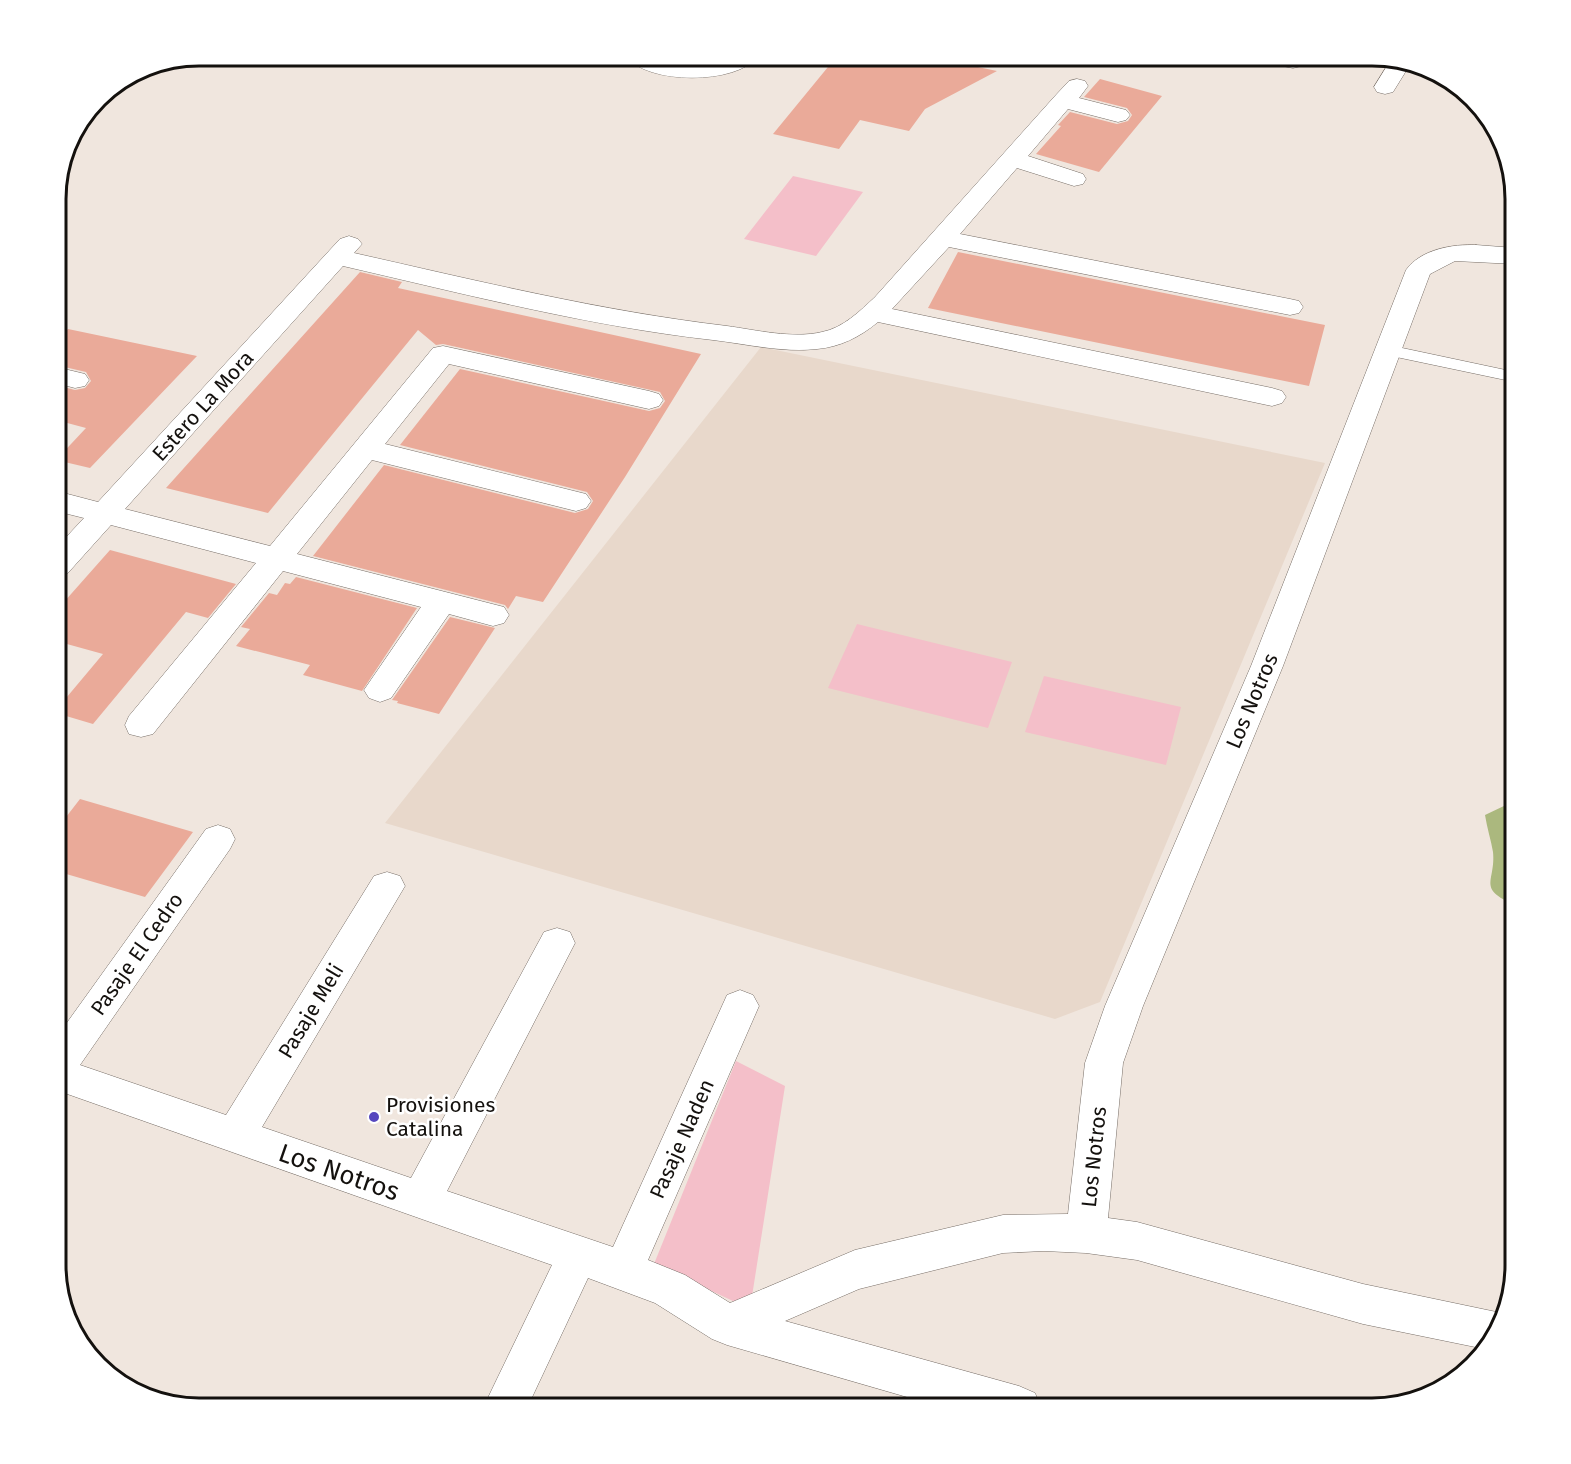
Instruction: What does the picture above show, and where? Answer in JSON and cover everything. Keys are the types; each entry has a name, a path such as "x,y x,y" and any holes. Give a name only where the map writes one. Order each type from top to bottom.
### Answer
{"street":[{"path":"659,66 696,71 724,66"},
{"path":"1385,87 1396,69"},
{"path":"874,313 1070,93 1118,115"},
{"path":"1012,159 1074,179"},
{"path":"943,238 1290,307"},
{"name":"Estero La Mora","path":"66,556 344,251 611,318 723,334 804,342 825,340 840,335 874,313"},
{"name":"Los Notros","path":"1086,1234 1104,1064 1110,1044 1267,666 1419,270 1434,258 1448,253 1505,255"},
{"path":"874,313 1272,397"},
{"path":"141,724 443,354 649,400"},
{"path":"366,449 576,501"},
{"path":"66,504 493,615"},
{"path":"380,690 441,602"},
{"name":"Pasaje El Cedro","path":"66,1054 218,839"},
{"name":"Pasaje Meli","path":"235,1136 387,886"},
{"path":"421,1200 557,943"},
{"name":"Pasaje Naden","path":"623,1271 740,1006"},
{"name":"Los Notros","path":"66,1077 623,1271 670,1289 727,1325 984,1398"},
{"path":"727,1325 855,1270 1003,1234 1044,1232 1086,1234 1137,1241 1363,1304 1488,1329"},
{"path":"510,1398 578,1255"}],"lane":[{"path":"1388,350 1505,376"}],"shaded area":[{"path":"793,176 863,192 816,256 744,239"},
{"path":"761,347 1325,463 1100,1002 1055,1019 385,823"},
{"path":"857,624 1012,662 988,728 828,688"},
{"path":"1044,676 1181,707 1166,765 1025,732"},
{"path":"1505,805 1505,900 1496,894 1490,883 1493,852 1485,815"},
{"path":"736,1061 785,1086 750,1309 654,1264"}],"building":[{"path":"829,66 973,66 997,71 925,109 909,131 860,120 839,149 773,134"},
{"path":"1100,79 1162,96 1099,172 1036,154 1061,126 1058,125 1070,112 1117,124 1128,121 1132,115 1127,108 1084,97"},
{"path":"958,252 1325,325 1309,386 928,308"},
{"path":"360,272 402,282 398,288 701,354 625,477 543,602 516,596 508,609 505,605 313,556 384,465 575,513 588,509 593,501 587,492 400,445 460,369 649,411 660,408 665,401 660,392 443,344 436,345 418,330 268,513 166,488"},
{"path":"68,329 197,356 90,468 66,462 66,449 86,428 66,423 66,388 75,390 85,388 91,381 86,372 66,367 66,331"},
{"path":"110,550 236,584 208,618 186,612 93,724 66,716 66,698 103,654 66,644 66,600"},
{"path":"296,577 417,608 362,691 303,675 310,665 236,646 250,629 241,627 269,593 277,595 285,583 290,584"},
{"path":"450,617 495,628 439,714 392,700"},
{"path":"80,799 193,832 145,897 66,874 66,817"}],"place":[{"name":"Provisiones Catalina","path":"374,1117"}]}
